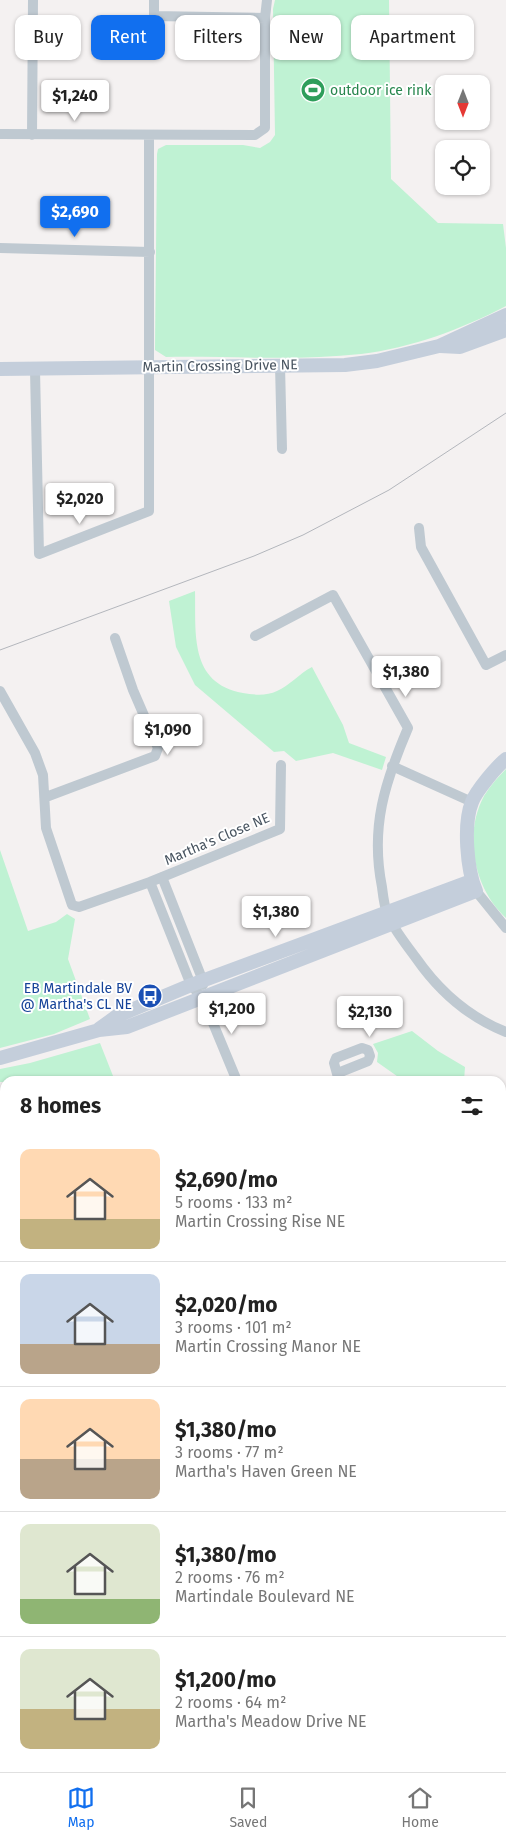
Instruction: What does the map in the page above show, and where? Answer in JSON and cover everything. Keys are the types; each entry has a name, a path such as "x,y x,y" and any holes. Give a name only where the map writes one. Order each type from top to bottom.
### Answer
{"street":[{"path":"32,135 33,0"},
{"path":"154,0 154,16 265,18"},
{"path":"0,134 255,135 265,128 265,18 267,0"},
{"path":"35,370 39,554 149,511 149,136"},
{"path":"0,248 150,252"},
{"name":"Martin Crossing Drive NE","path":"0,369 345,365 378,361 439,346 506,315"},
{"name":"Martin Crossing Drive NE","path":"439,346 460,347 506,330"},
{"path":"280,365 282,449"},
{"path":"418,528 421,547 486,665 506,655"},
{"path":"255,636 333,595 408,728 392,766 376,832 378,869 389,918 426,972 445,994 469,1014 506,1032"},
{"path":"0,692 36,753 43,775 46,797 155,756 158,748 133,690 115,638"},
{"path":"506,759 500,763 472,802 467,837 474,886 506,928"},
{"name":"Martha's Close NE","path":"46,797 46,828 72,905 79,907 150,882 280,829 281,765"},
{"path":"392,766 472,802"},
{"name":"Martha's Close NE","path":"162,877 203,999"},
{"name":"Martha's Close NE","path":"150,882 197,983"},
{"path":"98,1030 117,1016 197,983 389,918 474,886"},
{"path":"0,1058 98,1030 127,1027 203,999 389,918"},
{"path":"203,999 235,1076"}],"green space":[{"path":"275,0 389,0 389,15 351,15 351,60 390,60 391,179 438,223 503,224 506,248 506,306 454,330 436,336 399,347 361,354 288,358 166,357 155,350 158,149 166,145 243,145 260,148 270,142 275,135 274,60 341,60 341,15 273,15"},
{"path":"195,591 196,640 204,668 213,679 225,688 256,695 265,694 281,689 312,667 343,725 349,743 386,757 382,770 333,753 296,761 284,751 274,752 195,685 176,647 169,601"},
{"path":"506,769 506,918 495,906 479,877 473,844 474,827 484,796"},
{"path":"0,850 28,931 56,922 67,914 75,919 68,959 90,1019 54,1034 0,1048"},
{"path":"412,1031 438,1051 465,1067 464,1076 397,1076 377,1062 378,1053 373,1044"},
{"path":"100,1043 113,1076 0,1076 0,1069 30,1063"}],"tram line":[{"path":"0,650 254,556 303,535 389,490 506,413"}],"place":[{"name":"outdoor ice rink","path":"313,90"},
{"name":"EB Martindale BV @ Martha's CL NE","path":"150,996"}]}
